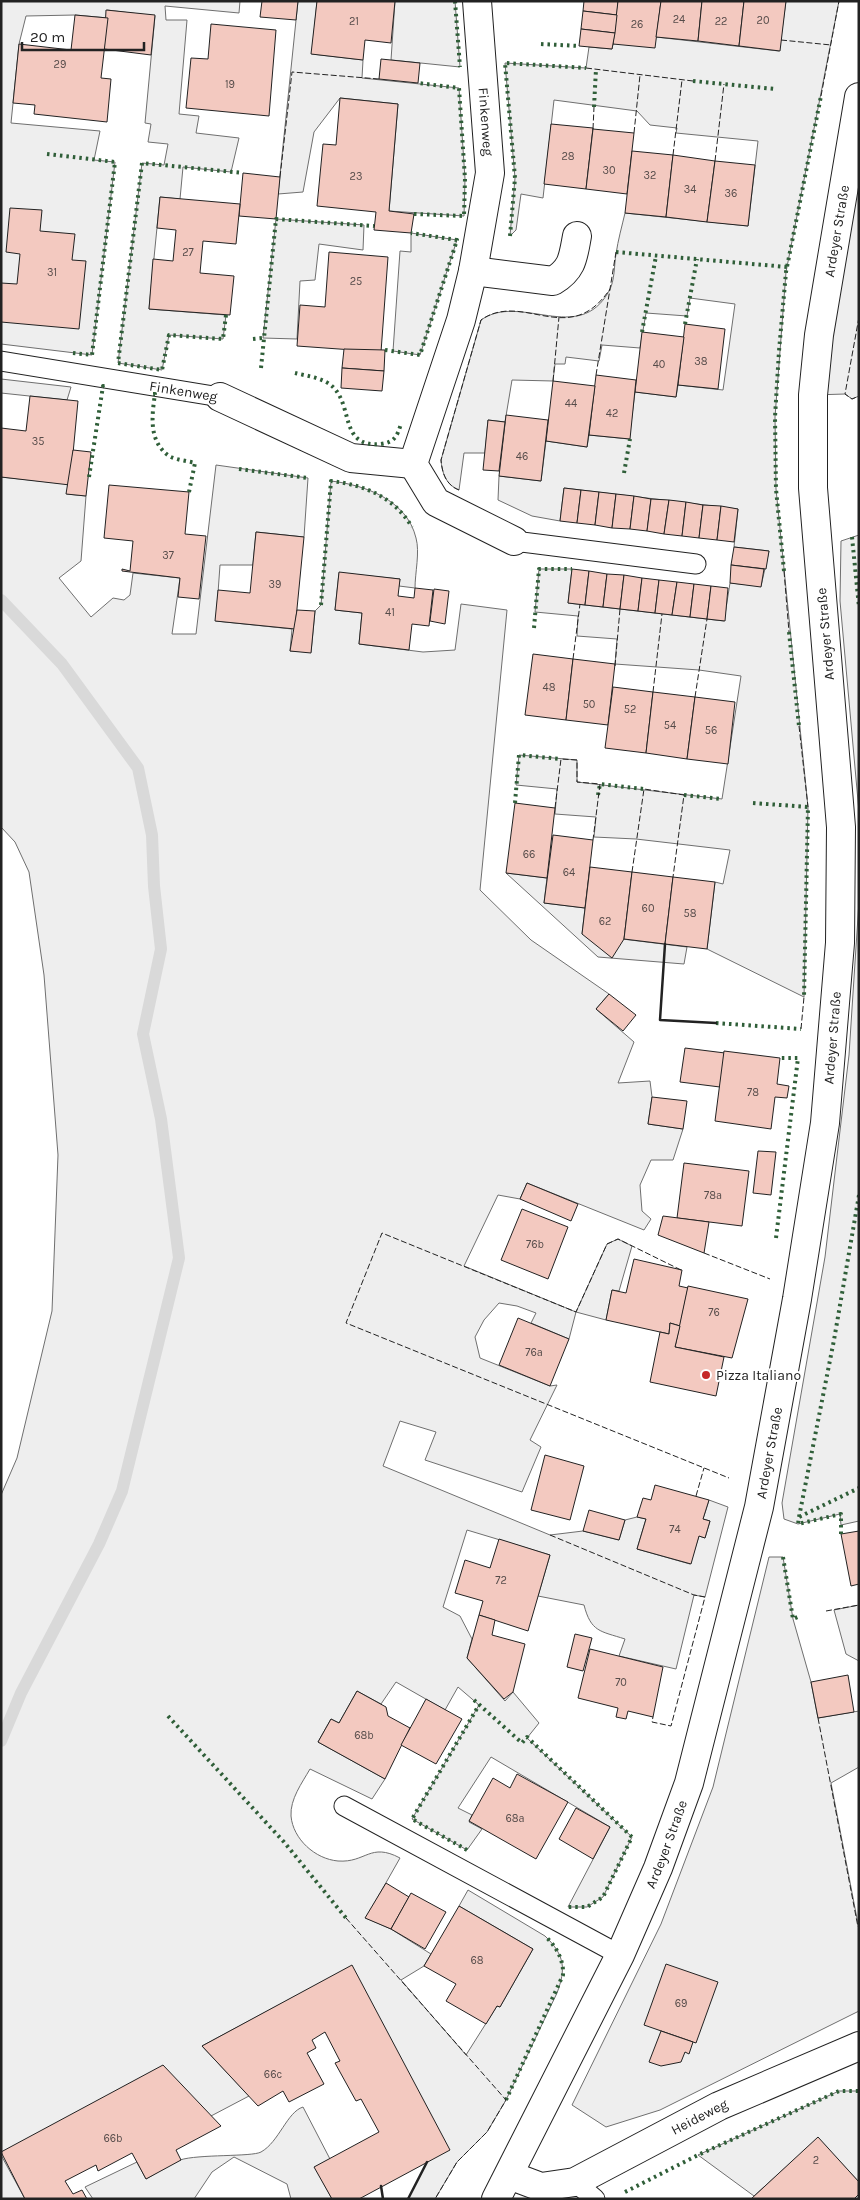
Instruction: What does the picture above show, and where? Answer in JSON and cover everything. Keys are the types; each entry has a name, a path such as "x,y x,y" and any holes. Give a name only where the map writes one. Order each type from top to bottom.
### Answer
{"main road":[{"name":"Finkenweg","path":"220,397 351,458 413,464 461,320 473,271 490,173 477,1"},
{"name":"Ardeyer Straße","path":"496,2199 620,1955 658,1868 689,1783 759,1508 797,1299 825,1124 840,943 841,827 816,534 812,414 819,335 859,97"},
{"path":"473,271 553,280 564,274 571,263 577,236"},
{"path":"413,464 436,502 514,541"},
{"name":"Heideweg","path":"509,2176 542,2193 575,2182 718,2106 859,2046"}],"lane":[{"name":"Finkenweg","path":"1,361 220,397"},
{"path":"514,541 696,564"},
{"path":"344,1806 620,1955"},
{"path":"575,2182 595,2199"}],"shaded area":[{"path":"1,1 240,1 239,13 165,6 166,20 187,20 179,114 199,116 196,133 239,138 231,172 183,167 180,199 160,197 149,309 226,315 223,339 169,335 162,370 118,363 142,163 164,165 168,144 148,142 151,124 145,123 155,16 107,10 108,18 75,15 26,16 19,44 11,123 100,131 94,160 115,162 92,355 1,344"},
{"path":"298,1 317,1 312,54 363,60 362,78 459,88 465,179 464,216 389,211 398,104 340,98 314,132 303,192 278,194"},
{"path":"395,1 455,1 460,67 391,60"},
{"path":"786,1 839,1 786,272 775,417 776,489 808,807 804,997 707,949 715,882 723,884 730,850 636,839 594,837 596,817 555,814 557,789 516,785 519,755 577,760 577,782 722,799 741,676 699,670 615,664 617,639 577,636 578,616 535,612 539,569 572,569 568,603 724,621 730,583 761,586 769,551 734,547 738,509 564,488 560,521 532,516 498,500 499,476 541,481 546,441 587,447 589,435 629,439 635,392 676,397 678,385 723,390 735,304 690,298 687,316 646,313 640,348 602,345 599,361 566,357 565,364 555,364 553,381 512,380 505,422 488,420 485,453 464,453 459,490 448,482 442,469 441,460 481,320 496,313 513,311 566,317 582,315 596,307 609,291 612,283 625,213 748,226 758,141 676,133 677,128 650,125 637,111 554,100 543,198 521,194 516,230 510,236 515,178 505,63 586,68 589,47 612,49 613,44 656,37 779,51"},
{"path":"859,98 859,396 852,399 845,394 813,395"},
{"path":"276,219 364,225 363,250 319,244 315,280 300,281 297,339 263,338"},
{"path":"411,233 457,240 420,355 393,351 400,251 411,252"},
{"path":"1,379 71,387 67,400 1,393"},
{"path":"216,465 308,478 304,537 256,532 253,565 220,565 216,621 292,629 290,651 311,652 315,611 321,605 331,481 357,486 394,504 404,514 416,538 415,588 399,586 400,579 339,573 335,610 362,613 359,644 423,652 455,650 461,604 507,610 480,890 531,940 609,994 596,1009 634,1042 618,1083 650,1081 652,1097 648,1124 683,1129 673,1160 651,1160 640,1185 642,1211 651,1219 644,1230 527,1183 520,1199 498,1195 464,1266 576,1312 569,1339 531,1323 536,1313 517,1306 499,1303 484,1320 475,1337 480,1358 550,1386 557,1385 530,1440 541,1447 522,1492 425,1460 436,1432 400,1421 383,1466 550,1535 583,1531 619,1540 625,1520 637,1517 646,1519 637,1549 690,1564 699,1536 705,1538 710,1521 703,1519 709,1500 728,1507 705,1597 694,1595 676,1669 619,1656 625,1639 603,1632 593,1626 584,1605 538,1596 550,1555 467,1530 443,1607 460,1616 472,1639 467,1658 505,1701 513,1692 539,1723 527,1738 632,1837 603,1897 587,1907 568,1907 610,1827 491,1757 458,1808 472,1815 469,1822 482,1829 467,1850 412,1819 479,1705 458,1687 445,1710 396,1682 381,1704 357,1691 339,1723 331,1719 318,1742 385,1779 372,1799 310,1769 292,1803 291,1816 296,1832 307,1846 321,1856 338,1861 347,1861 375,1852 382,1852 400,1858 366,1918 391,1929 431,1954 424,1966 401,1980 466,2055 497,2006 500,2007 533,1949 459,1906 468,1890 545,1936 560,1956 562,1977 557,1993 506,2100 487,2132 457,2162 435,2199 408,2199 427,2162 352,1966 202,2046 249,2096 211,2116 1,2152 1,1495 17,1458 52,1311 58,1155 44,975 29,872 15,842 1,827 1,477 68,484 67,494 86,496 81,561 59,578 91,617 113,598 124,600 130,595 133,573 180,578 172,634 196,634"},
{"path":"859,535 859,812 840,601 841,541"},
{"path":"506,873 547,878 544,903 585,908 582,934 687,947 684,964 598,957"},
{"path":"859,901 859,1521 841,1525 840,1514 798,1524 784,1519 782,1503 825,1257 849,1055"},
{"path":"618,1239 632,1246 619,1291 612,1290 606,1320 576,1312 607,1244"},
{"path":"769,1557 783,1557 793,1619 811,1682 818,1718 859,1711 859,1767 831,1783 859,1929 859,2011 660,2110 606,2127 572,2105 661,1924 713,1787"},
{"path":"859,1605 859,1661 846,1654 834,1610"},
{"path":"839,2091 859,2091 859,2182 818,2138 754,2196 698,2155"},
{"path":"303,2107 330,2159 315,2167 332,2199 291,2199 287,2184 234,2157 212,2172 194,2199 93,2199 85,2187 137,2162 146,2179 167,2166 188,2158 256,2154 273,2141 292,2115"},
{"path":"1,2155 25,2199 1,2199"}],"building":[{"path":"262,1 298,1 296,20 260,17"},
{"path":"317,1 395,1 391,43 365,40 363,60 311,54"},
{"path":"584,1 618,1 617,15 583,11"},
{"path":"618,1 661,1 655,48 613,44"},
{"path":"661,1 702,1 698,41 656,37"},
{"path":"702,1 744,1 739,46 698,41"},
{"path":"744,1 786,1 780,51 739,46"},
{"path":"106,10 155,15 151,55 104,49"},
{"path":"583,11 617,15 615,33 581,29"},
{"path":"75,15 108,18 101,78 111,79 107,122 34,114 35,105 13,103 19,44 71,50"},
{"path":"211,24 276,30 269,116 186,108 191,58 208,59"},
{"path":"581,29 615,33 612,49 579,46"},
{"path":"381,59 420,63 418,83 379,79"},
{"path":"340,98 398,104 389,211 414,214 411,233 374,230 376,212 317,206 323,144 336,145"},
{"path":"551,124 593,128 586,189 544,184"},
{"path":"593,129 634,133 627,194 586,189"},
{"path":"632,151 673,155 666,217 625,213"},
{"path":"673,155 715,161 707,222 666,217"},
{"path":"715,161 755,165 748,226 707,222"},
{"path":"243,173 280,177 276,219 239,216"},
{"path":"160,197 240,204 236,244 203,241 200,273 234,276 230,315 149,309 153,259 173,261 176,230 157,228"},
{"path":"10,208 42,210 40,231 75,234 72,260 86,261 79,329 1,322 1,283 17,284 20,254 6,252"},
{"path":"329,252 388,257 381,352 297,346 300,305 325,307"},
{"path":"685,324 725,329 718,389 678,385"},
{"path":"642,332 684,337 676,397 635,392"},
{"path":"344,349 385,350 384,371 342,368"},
{"path":"342,368 384,371 382,391 341,388"},
{"path":"596,375 636,380 630,439 589,435"},
{"path":"553,381 595,386 587,447 546,441"},
{"path":"30,396 78,401 70,485 1,477 1,428 26,431"},
{"path":"506,415 548,420 541,481 499,476"},
{"path":"488,420 505,422 499,471 483,470"},
{"path":"73,450 91,452 86,496 66,494"},
{"path":"109,485 189,492 185,534 206,536 199,599 178,597 180,578 122,571 122,569 130,571 133,541 104,538"},
{"path":"564,488 581,490 577,523 560,521"},
{"path":"581,490 599,492 595,525 577,523"},
{"path":"599,492 616,494 612,528 595,525"},
{"path":"616,494 634,496 630,529 612,528"},
{"path":"634,496 651,499 647,531 630,529"},
{"path":"651,499 669,500 664,534 647,531"},
{"path":"669,500 686,502 682,536 664,534"},
{"path":"686,502 703,505 699,538 682,536"},
{"path":"703,505 721,506 717,540 699,538"},
{"path":"721,506 738,509 734,542 717,540"},
{"path":"256,532 304,537 295,629 215,621 218,590 250,593"},
{"path":"734,547 769,551 766,569 731,565"},
{"path":"731,565 764,569 761,587 730,583"},
{"path":"572,569 589,571 585,605 568,603"},
{"path":"589,571 607,574 603,607 585,605"},
{"path":"339,572 400,579 398,596 414,598 415,588 433,590 429,626 412,624 409,650 359,644 362,613 335,610"},
{"path":"607,574 624,575 620,609 603,607"},
{"path":"624,575 642,578 638,611 620,609"},
{"path":"642,578 659,580 655,613 638,611"},
{"path":"659,580 677,582 672,615 655,613"},
{"path":"677,582 694,584 690,617 672,615"},
{"path":"694,584 711,586 707,619 690,617"},
{"path":"711,586 728,588 725,621 707,619"},
{"path":"434,589 449,591 445,624 430,621"},
{"path":"297,610 315,611 311,653 290,651"},
{"path":"533,654 573,659 566,720 525,715"},
{"path":"573,659 615,664 608,725 566,720"},
{"path":"613,687 653,692 646,753 605,748"},
{"path":"653,692 695,697 687,759 646,753"},
{"path":"695,697 735,702 728,764 687,759"},
{"path":"515,803 555,808 547,878 506,873"},
{"path":"553,835 593,840 585,908 544,903"},
{"path":"590,867 632,872 624,939 612,958 582,934"},
{"path":"632,872 673,877 665,944 624,939"},
{"path":"673,877 715,882 707,949 665,944"},
{"path":"609,994 636,1015 623,1031 596,1009"},
{"path":"685,1048 725,1053 720,1087 680,1082"},
{"path":"724,1051 780,1058 777,1084 789,1086 787,1098 775,1097 771,1129 715,1121"},
{"path":"652,1097 687,1101 683,1129 648,1124"},
{"path":"758,1151 776,1152 771,1195 753,1193"},
{"path":"684,1163 749,1171 742,1226 677,1218"},
{"path":"527,1183 578,1204 571,1221 520,1199"},
{"path":"522,1209 568,1227 548,1279 501,1260"},
{"path":"663,1216 709,1222 704,1253 658,1235"},
{"path":"634,1259 682,1270 679,1286 688,1288 680,1326 670,1323 669,1334 606,1320 612,1290 626,1293"},
{"path":"688,1286 748,1299 732,1358 675,1347"},
{"path":"518,1318 569,1339 550,1386 499,1365"},
{"path":"670,1323 680,1326 675,1347 724,1357 716,1396 650,1382 660,1332 669,1334"},
{"path":"545,1455 584,1466 570,1520 531,1510"},
{"path":"655,1485 709,1500 703,1519 710,1521 705,1538 699,1536 691,1564 637,1549 646,1519 637,1517 643,1498 651,1500"},
{"path":"589,1510 625,1520 619,1540 583,1531"},
{"path":"859,1531 859,1584 851,1586 841,1534"},
{"path":"499,1539 550,1555 528,1631 479,1615 483,1601 455,1593 465,1560 490,1568"},
{"path":"479,1615 495,1620 492,1635 525,1644 513,1692 504,1699 467,1658"},
{"path":"575,1634 592,1638 583,1671 567,1667"},
{"path":"590,1649 663,1667 653,1717 628,1711 626,1719 616,1717 618,1708 578,1698"},
{"path":"848,1675 854,1712 818,1718 811,1682"},
{"path":"357,1691 386,1707 388,1716 410,1728 385,1779 318,1742 331,1719 339,1723"},
{"path":"426,1699 462,1719 436,1764 401,1745"},
{"path":"517,1774 568,1802 536,1859 469,1821 493,1778 510,1788"},
{"path":"576,1808 610,1827 593,1859 559,1839"},
{"path":"386,1883 409,1897 391,1929 365,1918"},
{"path":"411,1893 446,1912 425,1949 391,1929"},
{"path":"459,1906 533,1949 500,2007 497,2006 486,2024 446,2001 456,1984 424,1966"},
{"path":"666,1964 718,1982 696,2043 644,2025"},
{"path":"352,1965 450,2150 359,2199 332,2199 314,2167 379,2132 361,2099 356,2101 335,2063 340,2061 325,2032 312,2040 316,2048 307,2053 324,2084 289,2102 283,2091 258,2106 202,2046"},
{"path":"661,2031 693,2042 689,2054 685,2052 681,2062 661,2066 649,2062"},
{"path":"163,2065 221,2126 176,2150 181,2160 146,2179 132,2153 98,2171 96,2165 65,2181 73,2194 82,2190 87,2199 25,2199 1,2152"},
{"path":"818,2137 859,2182 859,2194 854,2199 751,2199"}],"waterway":[{"path":"1,600 62,664 138,768 152,835 154,886 161,949 143,1034 161,1119 179,1258 122,1491 99,1544 21,1693 1,1741"}],"hedge":[{"path":"455,1 460,67"},
{"path":"541,44 579,46"},
{"path":"510,236 515,178 505,63 586,68"},
{"path":"594,107 596,69"},
{"path":"693,81 775,89"},
{"path":"414,214 464,216 465,179 459,88 418,83"},
{"path":"784,571 776,489 775,417 779,351 786,272 821,96"},
{"path":"47,154 115,162 92,355 73,353"},
{"path":"226,315 223,339 169,335 162,370 118,363 142,163 243,173"},
{"path":"261,368 276,219 374,226"},
{"path":"385,350 420,355 457,240 411,233"},
{"path":"616,252 787,267"},
{"path":"642,332 656,256"},
{"path":"685,324 697,259"},
{"path":"253,339 263,338"},
{"path":"295,373 321,380 334,388 340,396 349,425 359,440 368,444 389,442 397,435 401,424"},
{"path":"89,477 103,386 107,387"},
{"path":"153,394 155,394 153,427 162,450 169,456 195,463 189,492"},
{"path":"624,473 630,439"},
{"path":"239,469 308,478"},
{"path":"321,605 331,481 367,489 377,494 397,508 412,527"},
{"path":"852,537 859,607"},
{"path":"534,628 539,569 572,569"},
{"path":"789,632 799,726"},
{"path":"515,803 519,755 561,759"},
{"path":"598,795 600,784 644,789"},
{"path":"684,795 722,799"},
{"path":"753,803 808,807 804,997"},
{"path":"716,1023 801,1029"},
{"path":"776,1238 798,1058 780,1058"},
{"path":"799,1517 834,1340 859,1195"},
{"path":"841,1534 841,1514 798,1524 799,1517 859,1488"},
{"path":"783,1557 793,1619 800,1616"},
{"path":"474,1700 522,1743 527,1737 632,1837 603,1897 587,1907 568,1907"},
{"path":"467,1850 412,1819 479,1705"},
{"path":"168,1716 284,1842 346,1918"},
{"path":"506,2100 563,1975 562,1964 558,1954 553,1944 545,1936"},
{"path":"625,2192 698,2155 839,2091 859,2091"}],"fence":[{"path":"821,96 839,1"},
{"path":"781,40 831,45"},
{"path":"586,68 693,81"},
{"path":"280,177 292,72 379,79"},
{"path":"634,133 640,75"},
{"path":"673,155 682,80"},
{"path":"715,161 724,84"},
{"path":"593,129 594,107"},
{"path":"596,375 616,252"},
{"path":"459,490 448,482 442,469 441,460 481,320 497,313 513,311 562,318 578,315 594,307 610,289"},
{"path":"553,381 559,317"},
{"path":"859,317 845,394 852,399 859,396"},
{"path":"784,571 789,632"},
{"path":"573,659 580,604"},
{"path":"615,666 620,609"},
{"path":"653,692 662,614"},
{"path":"695,697 707,619"},
{"path":"799,726 808,807"},
{"path":"555,808 561,759 577,760 577,782 600,784 593,840"},
{"path":"632,872 644,789 684,795 673,877"},
{"path":"801,1029 804,997"},
{"path":"681,1270 618,1239 607,1244 576,1312 382,1233 346,1323 729,1478"},
{"path":"704,1253 770,1279"},
{"path":"696,1496 704,1468"},
{"path":"550,1535 694,1595 705,1597 671,1726 652,1722 653,1717"},
{"path":"826,1611 859,1605"},
{"path":"818,1718 858,1927"},
{"path":"346,1918 506,2100 487,2132 457,2162 435,2199"}],"wall":[{"path":"665,944 660,1020 716,1023"},
{"path":"408,2199 427,2162"},
{"path":"381,2186 383,2199"}],"place":[{"name":"Pizza Italiano","path":"706,1375"}]}
